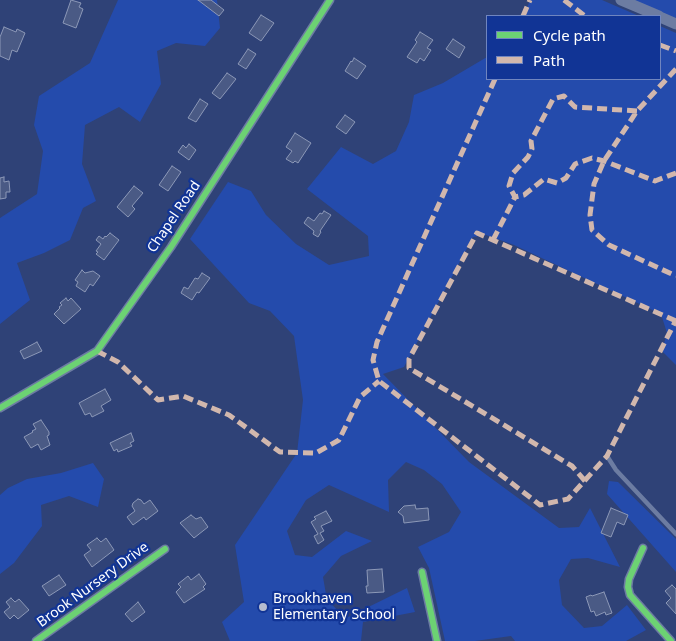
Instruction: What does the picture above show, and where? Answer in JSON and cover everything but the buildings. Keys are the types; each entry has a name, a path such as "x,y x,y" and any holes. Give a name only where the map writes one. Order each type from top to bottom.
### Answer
{"street":[{"name":"Chapel Road","path":"0,408 97,351 171,247 330,0"},
{"path":"621,0 657,15"},
{"path":"661,17 676,24"},
{"path":"643,548 629,579 630,596 671,641"},
{"name":"Brook Nursery Drive","path":"36,641 165,549"},
{"path":"422,572 437,641"}],"lane":[{"path":"608,456 616,470 676,534"}],"shaded area":[{"path":"118,0 217,0 220,28 205,46 176,43 157,51 161,84 140,122 119,107 85,125 82,164 96,201 83,208 70,240 44,253 17,263 30,300 0,324 0,218 37,194 43,151 34,125 39,96 90,63"},
{"path":"530,0 602,0 637,15 524,15"},
{"path":"622,0 676,0 676,23"},
{"path":"661,26 676,33 676,365 662,351 667,333 661,314 514,245 486,235 473,237 404,367 383,374 469,462 559,528 579,527 590,508 620,567 588,558 571,559 559,580 562,605 584,628 602,626 627,605 646,630 626,641 515,641 511,636 475,641 445,641 429,568 418,547 449,532 461,512 442,484 424,470 406,462 388,480 389,512 329,485 306,500 287,531 295,555 312,557 346,531 372,541 341,556 323,577 327,600 346,618 407,588 415,612 363,622 361,641 230,641 222,622 244,602 235,545 297,453 303,400 294,336 270,311 249,303 190,239 228,182 251,191 266,215 296,244 329,265 369,256 368,236 307,189 341,147 373,164 396,151 409,122 414,95 443,83 486,58 486,80 661,80"},
{"path":"93,463 104,479 98,507 69,496 41,505 42,526 14,563 0,574 0,495 8,488 27,479 61,473"},
{"path":"609,481 618,482 676,539 676,572 607,494"}],"marked path":[{"path":"523,15 530,0"},
{"path":"564,0 584,15"},
{"path":"661,45 676,51"},
{"path":"676,69 637,111 604,161 594,184 590,215 592,230 609,245 676,276"},
{"path":"495,80 377,342 373,360 379,381 540,505 568,499 607,456 676,320"},
{"path":"637,111 575,107 564,96 553,99 531,141 532,149 528,157 513,173 509,186 515,197 524,195 544,179 557,183 566,178 575,164 592,158 655,181 676,173"},
{"path":"493,240 515,197"},
{"path":"585,481 572,466 409,368 409,359 477,233 676,321"},
{"path":"97,351 118,362 158,400 183,396 229,415 280,452 316,453 339,440 360,397 379,381"}],"cycle path":[{"path":"0,408 97,351 171,247 330,0"},
{"path":"643,548 629,579 630,595 671,641"},
{"path":"36,641 165,549"},
{"path":"422,572 437,641"}],"place":[{"name":"Brookhaven Elementary School","path":"263,607"}]}
